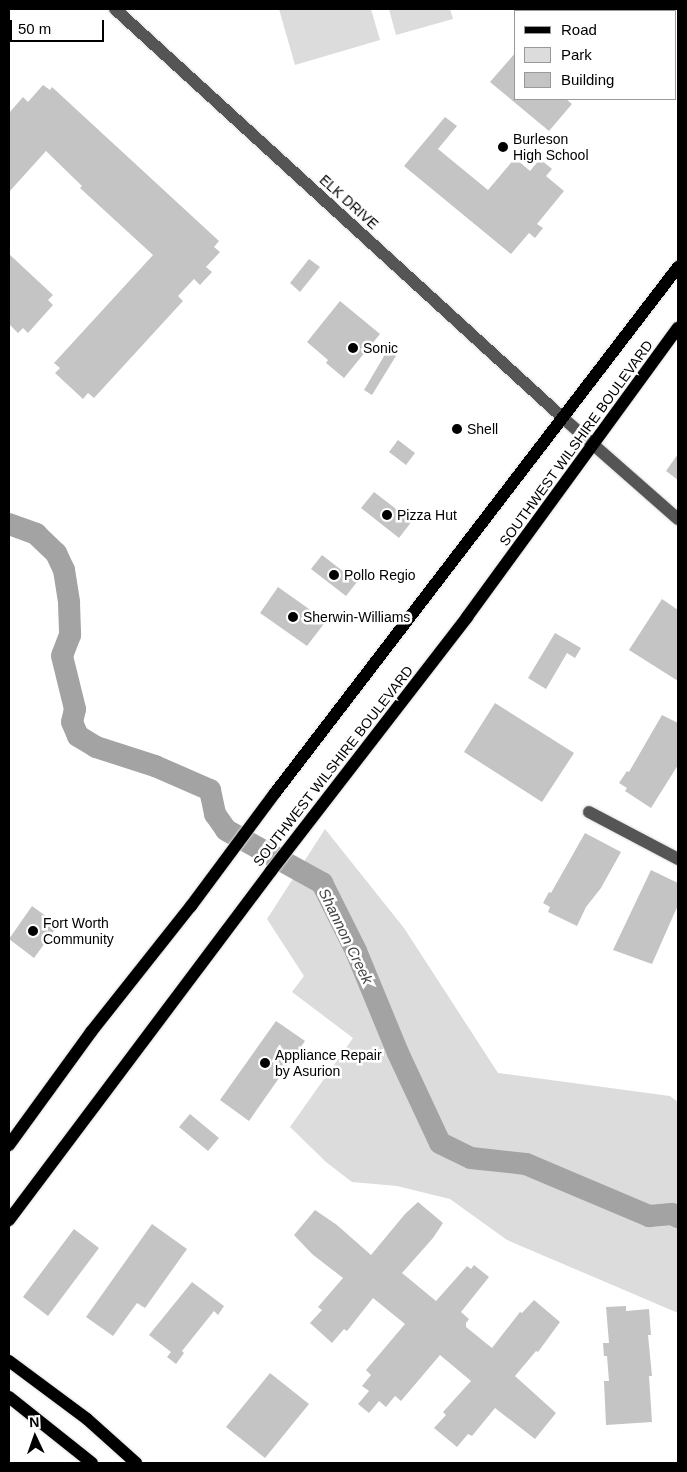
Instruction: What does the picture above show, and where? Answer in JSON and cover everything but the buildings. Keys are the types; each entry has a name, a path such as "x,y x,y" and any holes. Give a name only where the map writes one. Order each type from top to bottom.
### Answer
{"main road":[{"name":"SOUTHWEST WILSHIRE BOULEVARD","path":"9,1145 91,1032 236,846 678,267"},
{"name":"SOUTHWEST WILSHIRE BOULEVARD","path":"9,1220 271,871 467,617 678,328"},
{"path":"9,1361 87,1419 136,1463"},
{"path":"9,1397 92,1463"}],"street":[{"name":"ELK DRIVE","path":"115,9 563,418 678,519"},
{"path":"590,812 678,859"}],"green space":[{"path":"279,9 371,9 380,40 295,65"},
{"path":"389,9 450,9 453,19 396,35"},
{"path":"325,829 404,928 498,1073 670,1096 678,1102 678,1313 507,1240 450,1199 397,1186 352,1182 326,1162 290,1127 353,1038 292,992 304,976 267,919"}],"waterway":[{"name":"Shannon Creek","path":"9,524 36,534 56,553 64,570 69,603 70,635 62,656 75,709 72,722 78,736 96,747 155,766 210,790 215,814 226,830 322,883 356,951 398,1053 440,1143 471,1158 526,1164 649,1216 672,1214 678,1217"}],"place":[{"name":"Burleson High School","path":"503,147"},
{"name":"Sonic","path":"353,348"},
{"name":"Shell","path":"457,429"},
{"name":"Pizza Hut","path":"387,515"},
{"name":"Pollo Regio","path":"334,575"},
{"name":"Sherwin-Williams","path":"293,617"},
{"name":"Fort Worth Community","path":"33,931"},
{"name":"Appliance Repair by Asurion","path":"265,1063"}]}
